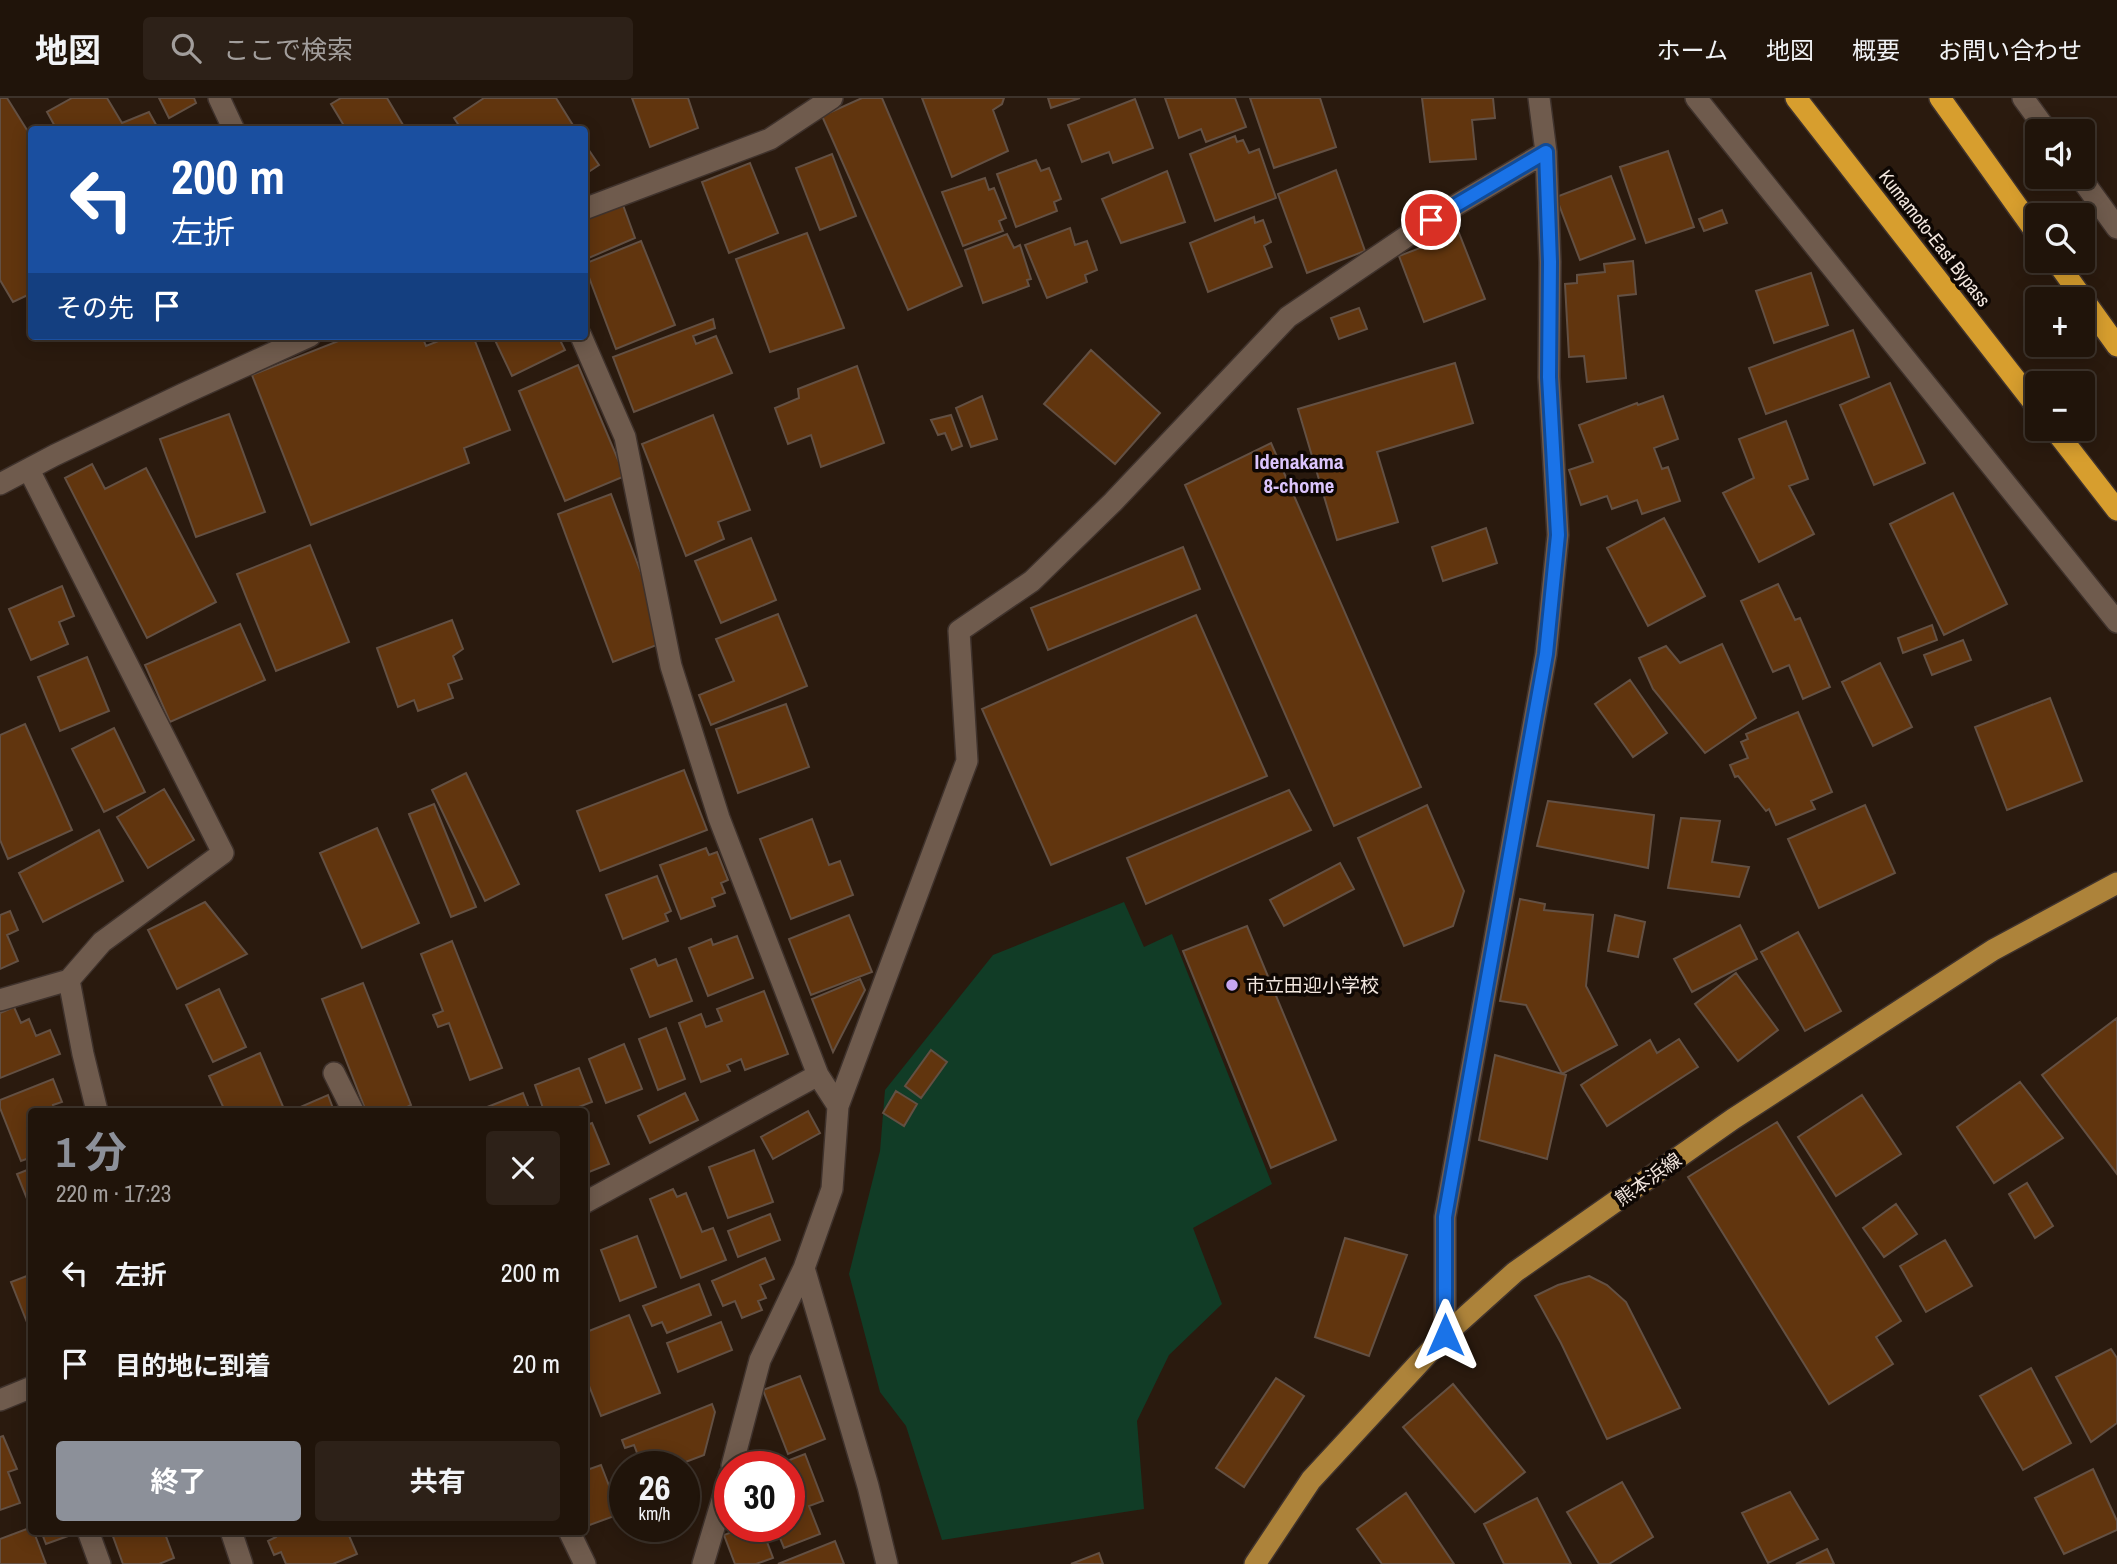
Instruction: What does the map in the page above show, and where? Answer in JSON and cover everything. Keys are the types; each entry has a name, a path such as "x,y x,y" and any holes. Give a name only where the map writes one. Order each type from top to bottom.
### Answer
{"highway":[{"name":"Kumamoto-East Bypass","path":"1796,98 2025,392"},
{"path":"1940,98 2025,217"},
{"path":"2065,273 2117,346"},
{"path":"2063,441 2117,510"}],"main road":[{"name":"熊本浜線","path":"1255,1564 1311,1480 1445,1335 1515,1272 1732,1119 1993,950 2117,883"}],"street":[{"path":"219,98 232,126"},
{"path":"588,207 770,139 832,98"},
{"path":"1445,1335 1445,1217 1546,654 1558,535 1549,377 1550,262 1546,152 1539,98"},
{"path":"1696,98 2117,622"},
{"path":"2023,98 2038,119"},
{"path":"736,1451 761,1360 804,1268 832,1189 838,1106 967,761 959,631 1032,581 1112,502 1288,317 1431,220 1546,152"},
{"path":"2089,189 2117,228"},
{"path":"0,484 183,394 301,340"},
{"path":"583,340 625,437 671,666 719,818 818,1075 838,1106"},
{"path":"0,1000 69,980 102,942 223,853 29,470"},
{"path":"69,980 96,1108"},
{"path":"334,1073 352,1108"},
{"path":"588,1201 818,1075"},
{"path":"804,1268 869,1486 887,1564"},
{"path":"0,1400 28,1389"},
{"path":"703,1564 714,1527"},
{"path":"89,1535 100,1564"},
{"path":"232,1535 242,1564"},
{"path":"571,1535 585,1564"}],"green space":[{"path":"1124,902 1144,947 1172,934 1272,1184 1193,1228 1222,1304 1169,1355 1137,1421 1144,1509 942,1540 906,1426 880,1392 849,1274 880,1151 885,1090 993,955"}],"building":[{"path":"0,98 7,98 28,132 28,295 13,302 0,280"},
{"path":"72,98 107,98 122,123 149,112 157,126 55,126 47,112"},
{"path":"159,98 194,98 196,103 169,118"},
{"path":"341,98 387,98 404,126 340,126 343,124 331,104"},
{"path":"484,98 556,98 574,126 459,126 454,118"},
{"path":"632,98 688,98 698,128 650,147"},
{"path":"862,98 882,98 962,286 908,310 822,116"},
{"path":"922,98 1004,98 1002,104 993,110 1008,151 952,177"},
{"path":"1048,98 1080,98 1051,108"},
{"path":"1165,98 1235,98 1246,127 1206,142 1201,129 1179,138"},
{"path":"1250,98 1320,98 1336,147 1274,168"},
{"path":"1422,98 1493,98 1495,118 1472,120 1476,159 1430,162"},
{"path":"1135,99 1153,148 1113,163 1109,152 1082,162 1068,125"},
{"path":"1235,136 1237,142 1243,140 1249,153 1259,149 1276,198 1215,221 1190,154"},
{"path":"588,149 599,165 588,172"},
{"path":"1668,151 1694,227 1646,243 1620,167"},
{"path":"832,154 856,216 820,230 796,168"},
{"path":"1036,160 1041,171 1049,168 1061,199 1054,202 1057,211 1016,227 997,174"},
{"path":"750,163 778,233 729,253 702,182"},
{"path":"1336,170 1365,251 1307,273 1278,194"},
{"path":"1167,171 1185,222 1121,243 1102,199"},
{"path":"1611,176 1635,239 1580,260 1556,197"},
{"path":"985,178 989,190 994,188 1006,218 999,221 1003,231 963,246 942,192"},
{"path":"623,205 635,238 588,258 588,218"},
{"path":"1722,210 1727,223 1704,231 1699,219"},
{"path":"1254,217 1255,223 1263,220 1271,242 1264,246 1272,267 1208,292 1190,243"},
{"path":"1070,228 1075,245 1087,241 1097,270 1085,275 1087,282 1047,298 1025,245"},
{"path":"807,233 844,328 770,352 736,259"},
{"path":"1459,233 1485,299 1424,322 1399,256"},
{"path":"1007,234 1014,248 1020,245 1031,279 1027,280 1029,286 983,303 965,250"},
{"path":"641,241 675,325 616,349 588,275 588,262"},
{"path":"1633,261 1636,294 1618,296 1626,378 1587,382 1584,356 1569,357 1565,284 1577,283 1577,275 1605,272 1604,264"},
{"path":"1811,273 1828,325 1774,343 1756,291"},
{"path":"1359,308 1367,329 1339,339 1331,318"},
{"path":"713,319 715,328 693,336 696,344 716,336 732,373 634,412 613,357"},
{"path":"1853,330 1869,377 1766,414 1749,368"},
{"path":"341,340 424,340 426,346 441,340 475,340 510,430 464,448 469,463 311,525 252,375"},
{"path":"495,340 560,340 565,350 512,376"},
{"path":"1091,350 1160,413 1115,464 1044,404"},
{"path":"1455,363 1473,423 1377,452 1398,522 1337,540 1298,409"},
{"path":"578,365 625,476 565,501 519,391"},
{"path":"857,366 884,443 821,467 811,435 788,444 775,408 799,398 798,389"},
{"path":"1890,383 1925,463 1874,485 1840,405"},
{"path":"982,396 997,439 971,447 956,408"},
{"path":"1663,396 1678,439 1654,448 1662,469 1668,467 1680,501 1642,514 1637,500 1612,509 1607,496 1581,505 1569,470 1593,462 1579,425"},
{"path":"229,414 265,512 196,537 160,439"},
{"path":"713,415 750,510 718,522 724,539 686,556 642,444"},
{"path":"951,415 962,446 952,450 945,433 938,435 931,420"},
{"path":"1786,421 1808,479 1789,486 1814,534 1759,562 1723,493 1754,478 1739,439"},
{"path":"1271,443 1421,787 1334,826 1185,485"},
{"path":"92,464 105,489 146,468 216,602 147,638 65,478"},
{"path":"1953,493 2007,604 1944,635 1890,524"},
{"path":"611,494 667,641 613,662 558,514"},
{"path":"1664,518 1705,596 1648,626 1607,548"},
{"path":"1486,528 1497,563 1443,581 1432,547"},
{"path":"751,538 776,600 721,623 695,561"},
{"path":"310,545 349,642 276,671 237,574"},
{"path":"1183,547 1200,589 1048,650 1031,608"},
{"path":"1778,584 1795,620 1800,618 1830,687 1803,699 1789,665 1773,672 1741,601"},
{"path":"62,586 74,616 59,622 68,644 31,660 9,609"},
{"path":"778,614 807,686 711,725 699,695 734,681 716,639"},
{"path":"1196,615 1267,776 1051,865 982,709"},
{"path":"452,620 463,649 453,656 462,679 448,684 453,698 418,711 414,700 398,707 377,648"},
{"path":"240,624 265,680 170,722 145,665"},
{"path":"1932,625 1937,640 1903,653 1898,638"},
{"path":"1963,640 1971,660 1932,675 1924,655"},
{"path":"1722,644 1756,718 1705,753 1653,689 1639,658 1666,646 1680,663"},
{"path":"87,657 109,711 60,731 38,677"},
{"path":"1880,663 1912,727 1873,746 1842,682"},
{"path":"1630,680 1667,733 1633,757 1595,704"},
{"path":"2050,698 2082,781 2007,810 1975,727"},
{"path":"786,704 809,767 738,793 716,729"},
{"path":"1798,712 1832,792 1811,801 1815,809 1776,825 1769,809 1766,811 1738,776 1735,777 1730,765 1748,758 1741,742 1748,739 1746,734"},
{"path":"25,724 72,830 8,859 0,840 0,735"},
{"path":"114,728 145,792 104,812 72,749"},
{"path":"684,770 707,830 600,871 577,811"},
{"path":"466,773 519,884 485,901 432,790"},
{"path":"164,789 194,840 148,868 117,817"},
{"path":"1289,790 1311,830 1146,904 1127,858"},
{"path":"1548,801 1654,815 1648,868 1537,846"},
{"path":"434,804 476,907 451,917 409,814"},
{"path":"1427,805 1464,891 1453,926 1404,946 1358,838"},
{"path":"1865,805 1895,873 1819,908 1788,839"},
{"path":"1681,818 1720,821 1712,862 1749,867 1739,897 1668,888"},
{"path":"812,819 829,865 840,861 853,895 791,919 760,839"},
{"path":"377,828 419,923 362,948 320,853"},
{"path":"99,830 123,881 43,922 19,873"},
{"path":"706,848 709,855 717,852 728,880 721,883 725,893 712,898 715,906 681,919 660,865"},
{"path":"1340,863 1354,889 1284,926 1270,900"},
{"path":"657,876 671,911 665,914 668,921 623,939 606,895"},
{"path":"1520,899 1545,904 1544,910 1593,915 1586,986 1617,1045 1562,1074 1526,1005 1500,1001"},
{"path":"205,902 247,954 177,989 148,930"},
{"path":"10,911 18,930 7,935 18,961 0,969 0,915"},
{"path":"849,915 872,972 811,995 789,939"},
{"path":"1615,915 1645,922 1638,957 1608,951"},
{"path":"1740,925 1757,959 1692,992 1674,959"},
{"path":"1247,926 1336,1140 1271,1168 1183,951"},
{"path":"1798,932 1841,1011 1805,1031 1761,952"},
{"path":"737,936 753,978 708,996 689,948 711,939 713,945"},
{"path":"452,941 502,1068 470,1080 449,1023 438,1027 433,1015 443,1011 421,954"},
{"path":"655,959 658,966 676,959 692,1001 650,1017 631,969"},
{"path":"1736,973 1778,1030 1738,1061 1695,1004"},
{"path":"860,979 865,990 833,1052 812,999"},
{"path":"363,983 411,1105 405,1108 365,1108 322,999"},
{"path":"219,989 246,1047 213,1062 186,1005"},
{"path":"764,991 788,1054 745,1070 741,1059 727,1065 730,1071 701,1082 679,1023 701,1014 706,1027 722,1021 717,1009"},
{"path":"14,1007 21,1023 29,1019 36,1036 50,1030 60,1054 0,1078 0,1013"},
{"path":"2117,1018 2117,1174 2042,1075"},
{"path":"666,1028 685,1079 658,1090 639,1039"},
{"path":"1679,1039 1698,1067 1607,1126 1581,1085 1650,1040 1657,1053"},
{"path":"624,1044 642,1089 606,1103 589,1059"},
{"path":"931,1050 947,1062 921,1098 905,1086"},
{"path":"260,1053 284,1108 224,1108 209,1076"},
{"path":"1495,1055 1566,1075 1547,1159 1479,1140"},
{"path":"579,1068 592,1102 576,1108 543,1108 535,1085"},
{"path":"53,1079 62,1102 53,1105 54,1108 28,1108 28,1158 21,1161 0,1108 0,1100"},
{"path":"2020,1082 2063,1138 1994,1183 1957,1127"},
{"path":"896,1091 917,1104 904,1126 883,1113"},
{"path":"523,1093 529,1108 485,1108"},
{"path":"685,1093 698,1120 650,1143 638,1116"},
{"path":"328,1095 333,1108 298,1108"},
{"path":"1862,1095 1901,1154 1836,1196 1798,1137"},
{"path":"808,1111 820,1133 773,1159 761,1137"},
{"path":"1777,1122 1901,1321 1876,1337 1893,1364 1829,1404 1688,1177"},
{"path":"592,1123 609,1164 588,1172 588,1124"},
{"path":"754,1150 773,1202 728,1218 709,1167"},
{"path":"28,1170 28,1201 17,1174"},
{"path":"2027,1183 2053,1226 2035,1238 2009,1194"},
{"path":"673,1189 677,1197 686,1193 702,1232 713,1228 726,1260 681,1278 650,1199"},
{"path":"1896,1204 1917,1234 1884,1257 1863,1228"},
{"path":"770,1214 780,1240 738,1257 728,1231"},
{"path":"637,1236 656,1287 620,1301 601,1250"},
{"path":"1345,1238 1407,1255 1369,1356 1315,1337"},
{"path":"1945,1240 1972,1286 1926,1312 1900,1266"},
{"path":"765,1258 774,1279 760,1285 766,1298 758,1301 762,1310 742,1318 735,1301 723,1306 712,1281"},
{"path":"28,1276 28,1325 11,1282"},
{"path":"1589,1276 1607,1285 1626,1302 1680,1408 1607,1439 1535,1296 1558,1285"},
{"path":"699,1284 711,1315 667,1333 662,1322 652,1326 643,1306"},
{"path":"629,1315 660,1393 601,1416 588,1383 588,1331"},
{"path":"721,1322 732,1350 678,1372 667,1343"},
{"path":"2111,1349 2117,1358 2117,1423 2091,1442 2056,1377"},
{"path":"2031,1368 2071,1443 2023,1470 1980,1396"},
{"path":"800,1376 825,1439 795,1451 787,1451 763,1390"},
{"path":"1276,1378 1304,1396 1244,1487 1216,1468"},
{"path":"1453,1384 1525,1472 1475,1512 1403,1427"},
{"path":"712,1404 715,1412 704,1455 700,1457 700,1451 636,1451 634,1445 625,1448 622,1440"},
{"path":"3,1436 17,1469 8,1472 20,1503 0,1510 0,1437"},
{"path":"805,1454 823,1501 809,1506 820,1534 805,1540"},
{"path":"601,1465 609,1486 609,1518 588,1526 588,1470"},
{"path":"2093,1469 2117,1521 2117,1530 2064,1554 2035,1498"},
{"path":"1622,1482 1653,1537 1609,1564 1599,1564 1567,1512"},
{"path":"1790,1492 1818,1539 1768,1563 1742,1513"},
{"path":"1406,1493 1454,1564 1382,1564 1357,1529"},
{"path":"1537,1498 1571,1564 1504,1564 1484,1524"},
{"path":"28,1528 28,1535 35,1535 46,1564 0,1564 0,1539"},
{"path":"43,1535 68,1535 68,1536 46,1544"},
{"path":"112,1535 165,1535 174,1558 159,1564 123,1564"},
{"path":"275,1535 349,1535 357,1554 333,1564 286,1564 281,1552 274,1555 268,1541 276,1537"},
{"path":"835,1541 844,1564 778,1564"},
{"path":"727,1542 767,1542 773,1558 756,1564 735,1564"},
{"path":"782,1542 799,1542 784,1548"},
{"path":"1827,1549 1834,1564 1796,1564"},
{"path":"1099,1553 1103,1564 1071,1564"}],"place":[{"name":"市立田迎小学校","path":"1232,985"}],"district":[{"name":"Idenakama 8-chome","path":"1299,474"}],"route":[{"path":"1431,220 1546,152 1550,262 1549,377 1558,535 1546,654 1445,1217 1445,1335"}]}
